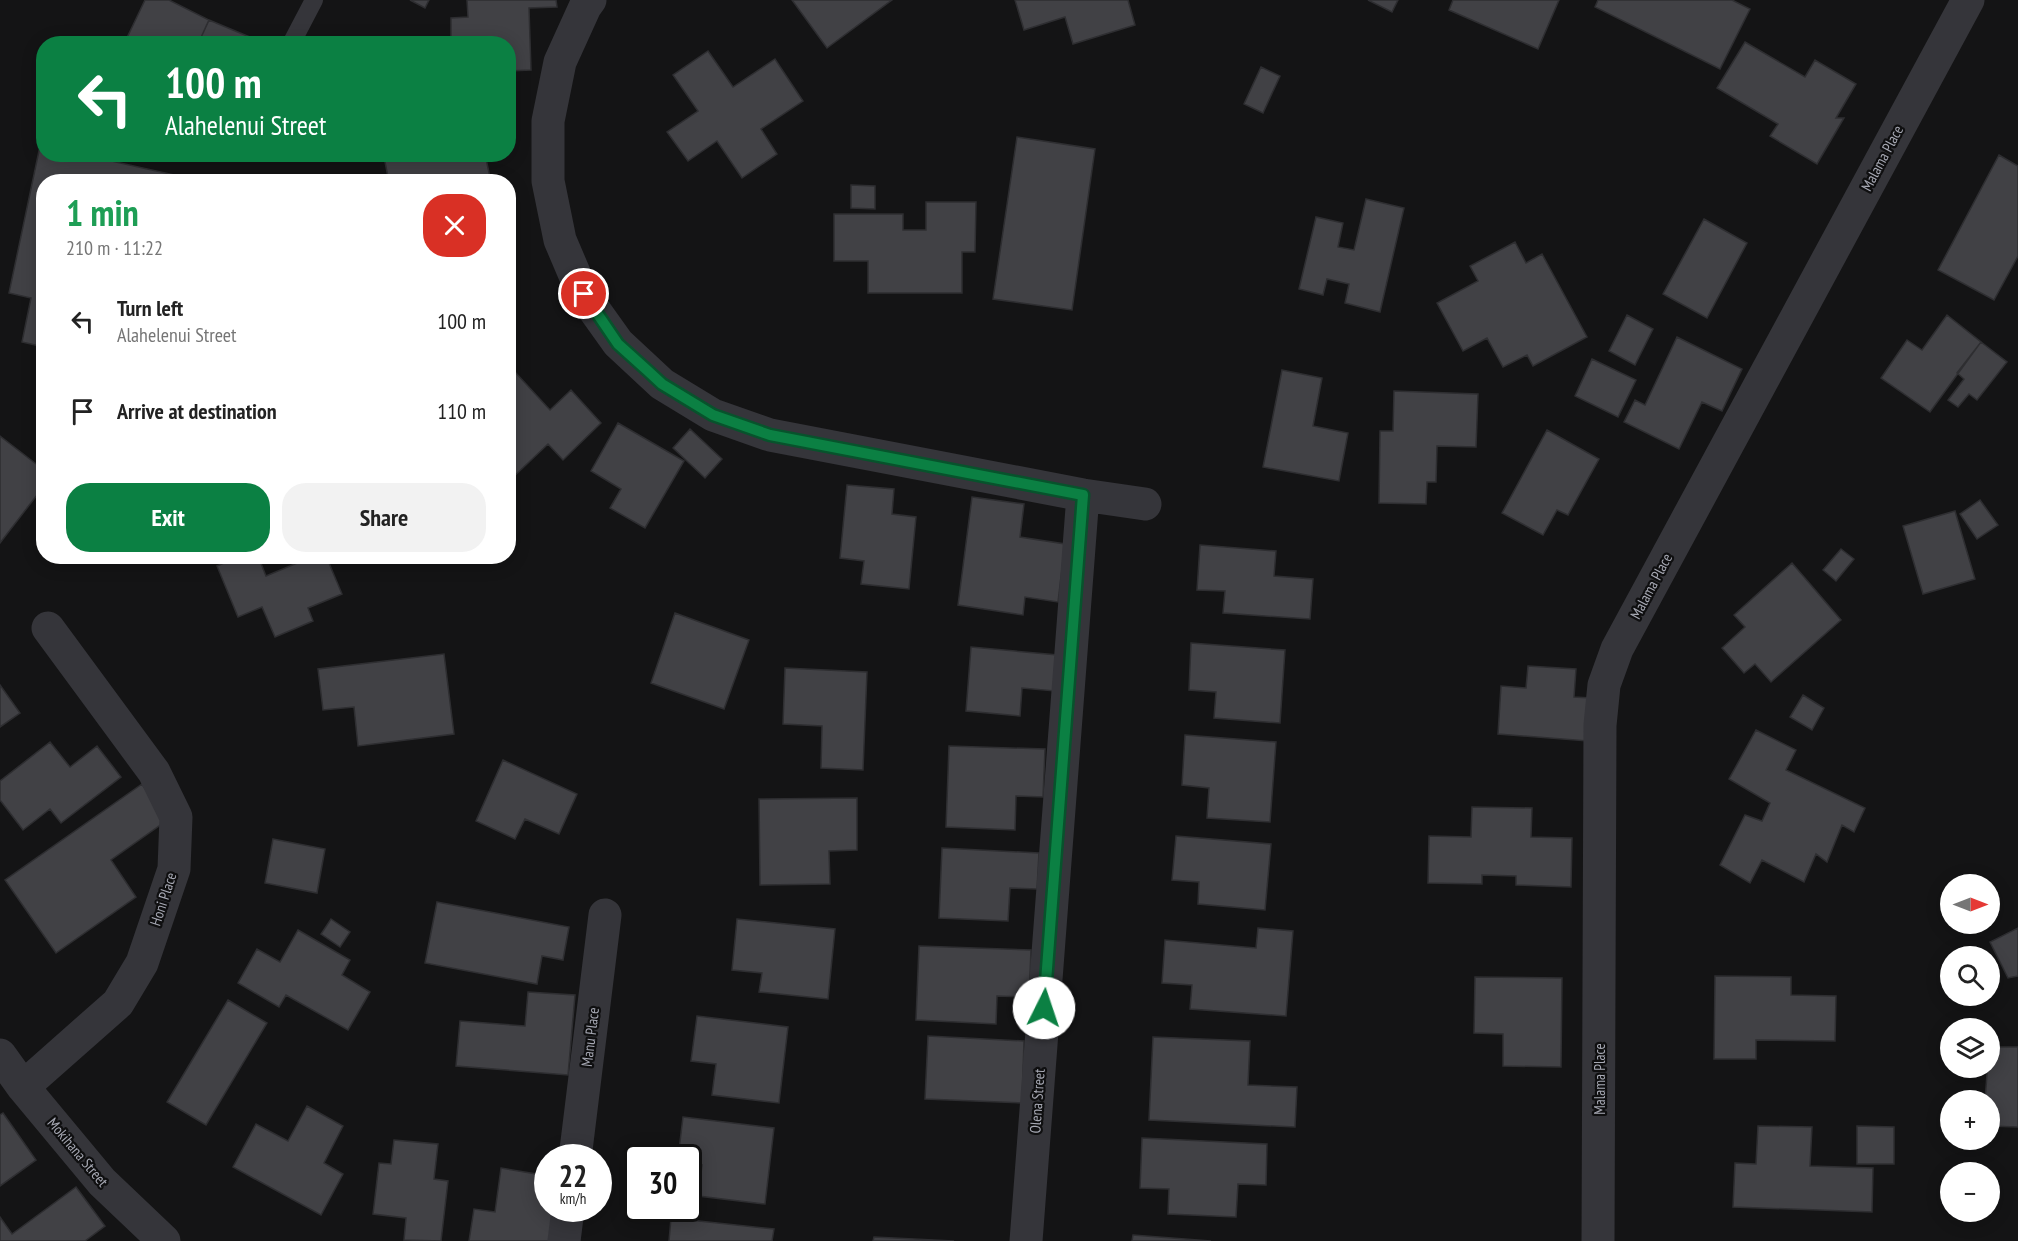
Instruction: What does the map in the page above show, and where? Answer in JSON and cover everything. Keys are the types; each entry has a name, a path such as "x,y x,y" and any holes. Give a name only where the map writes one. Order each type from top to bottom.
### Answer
{"street":[{"path":"590,0 560,62 548,121 548,180 560,240 584,294 618,344 662,384 713,415 770,435 1083,495 1145,504"},
{"name":"Malama Place","path":"1598,1241 1600,736 1604,685 1617,649 1968,0"},
{"name":"Olena Street","path":"1026,1241 1083,495"},
{"name":"Honi Place","path":"23,1088 118,1003 142,963 174,868 176,818 154,772 48,628"},
{"name":"Manu Place","path":"577,1144 605,915"},
{"name":"Mokihana Street","path":"0,1055 23,1088 102,1182 164,1241"},
{"path":"564,1241 566,1222"}],"lane":[{"path":"295,36 314,0"}],"building":[{"path":"145,0 169,0 209,20 202,36 128,36"},
{"path":"410,0 429,0 425,8"},
{"path":"467,0 556,0 557,7 529,8 531,70 516,71 516,36 451,36 451,18 468,17"},
{"path":"792,0 892,0 827,48"},
{"path":"1015,0 1128,0 1135,25 1073,44 1065,17 1024,30"},
{"path":"1368,0 1398,0 1392,12"},
{"path":"1453,0 1559,0 1538,49 1449,10"},
{"path":"1598,0 1732,0 1750,9 1720,69 1595,7"},
{"path":"209,20 247,36 202,36"},
{"path":"1745,42 1805,77 1815,60 1856,84 1836,118 1844,118 1817,164 1770,136 1778,124 1717,88"},
{"path":"708,51 733,87 775,59 803,101 761,129 777,154 742,178 717,141 688,161 667,132 698,111 673,75"},
{"path":"1261,67 1280,76 1263,113 1244,104"},
{"path":"1017,137 1095,149 1072,310 993,299"},
{"path":"1999,155 2018,166 2018,256 1994,300 1938,270"},
{"path":"37,162 116,162 170,174 36,174 36,345 22,342 31,298 9,293"},
{"path":"385,162 487,162 489,174 387,174"},
{"path":"851,185 875,186 875,209 851,208"},
{"path":"1366,199 1404,208 1380,312 1345,303 1349,284 1327,279 1323,295 1299,289 1316,217 1343,223 1338,247 1354,250"},
{"path":"926,202 976,202 975,252 962,252 962,293 868,293 868,261 834,261 834,214 903,214 903,230 926,230"},
{"path":"1704,219 1747,243 1707,318 1663,294"},
{"path":"1515,242 1526,263 1542,254 1587,337 1533,366 1527,355 1503,367 1487,338 1463,351 1437,303 1478,281 1470,266"},
{"path":"1627,315 1653,329 1635,365 1609,351"},
{"path":"1947,315 1981,342 1930,412 1881,378 1907,340 1922,350"},
{"path":"1677,337 1742,369 1722,411 1702,402 1679,449 1624,422 1635,400 1645,405"},
{"path":"1981,342 2007,362 1977,400 1969,394 1958,407 1948,400 1964,379 1957,373"},
{"path":"1592,359 1636,380 1618,417 1575,396"},
{"path":"1282,370 1322,378 1313,426 1348,433 1339,481 1263,467"},
{"path":"516,373 550,410 571,390 601,423 563,460 548,444 516,474"},
{"path":"1394,391 1478,394 1476,447 1437,446 1436,482 1427,482 1426,504 1379,503 1380,431 1393,431"},
{"path":"618,423 684,461 645,528 610,508 621,489 591,471"},
{"path":"690,429 722,459 705,478 673,448"},
{"path":"1547,430 1599,459 1568,515 1557,510 1543,535 1502,513"},
{"path":"0,436 36,464 36,496 0,543"},
{"path":"847,485 894,489 892,514 916,517 909,589 861,584 864,561 840,558"},
{"path":"972,497 1024,504 1020,537 1065,544 1058,602 1025,597 1023,615 958,605"},
{"path":"1980,500 1998,525 1977,539 1960,514"},
{"path":"1955,511 1975,579 1923,594 1903,526"},
{"path":"1200,545 1276,551 1274,576 1313,579 1310,619 1223,613 1225,591 1197,590"},
{"path":"1841,549 1854,559 1836,581 1823,570"},
{"path":"1792,563 1841,620 1771,682 1755,664 1744,673 1722,648 1745,627 1734,615"},
{"path":"261,564 266,576 295,564 329,564 342,594 308,608 313,621 275,637 262,607 238,617 217,566"},
{"path":"675,613 749,640 724,709 651,683"},
{"path":"1191,643 1285,650 1280,723 1214,718 1216,692 1189,690"},
{"path":"971,647 1058,655 1055,691 1022,688 1020,716 966,711"},
{"path":"444,654 454,734 358,746 354,707 323,710 318,669"},
{"path":"1528,666 1576,669 1574,697 1591,698 1588,741 1498,734 1501,686 1526,688"},
{"path":"785,668 867,672 863,770 821,768 822,726 783,724"},
{"path":"0,685 20,713 0,727"},
{"path":"1803,695 1824,708 1812,730 1790,717"},
{"path":"1756,730 1796,750 1786,770 1865,808 1854,832 1842,825 1827,862 1816,854 1804,882 1762,860 1750,883 1720,865 1745,815 1762,821 1770,803 1729,779"},
{"path":"1185,735 1276,742 1270,822 1207,818 1209,788 1182,785"},
{"path":"50,742 70,767 97,746 121,777 61,823 50,809 23,830 0,800 0,781"},
{"path":"949,746 1045,749 1043,797 1016,796 1015,830 946,827"},
{"path":"503,760 577,794 559,834 525,819 515,839 476,821"},
{"path":"142,784 166,821 111,860 136,897 56,953 5,880"},
{"path":"857,798 857,850 829,851 830,884 760,885 759,799"},
{"path":"1472,807 1532,808 1531,837 1572,838 1571,887 1516,885 1516,876 1482,875 1482,884 1428,883 1429,836 1471,837"},
{"path":"1176,836 1271,844 1265,910 1198,904 1199,882 1172,880"},
{"path":"273,839 325,849 317,893 265,883"},
{"path":"942,848 1039,853 1037,889 1010,888 1008,921 939,918"},
{"path":"437,902 569,927 563,960 542,956 537,984 425,963"},
{"path":"331,919 350,932 340,947 321,934"},
{"path":"737,919 835,929 828,999 759,992 762,973 732,970"},
{"path":"1258,928 1293,931 1286,1016 1190,1009 1192,985 1162,983 1165,940 1256,948"},
{"path":"2018,928 2018,976 2008,978 2000,962 2000,946 1992,946 1990,942"},
{"path":"298,930 350,960 342,975 370,992 348,1030 286,995 279,1007 238,983 257,949 280,962"},
{"path":"919,946 1031,950 1029,997 997,996 996,1024 916,1020"},
{"path":"1715,976 1791,977 1791,995 1836,996 1835,1041 1756,1040 1756,1059 1714,1059"},
{"path":"1475,977 1562,978 1561,1067 1503,1066 1503,1034 1474,1033"},
{"path":"528,992 575,995 568,1075 456,1066 460,1021 525,1026"},
{"path":"228,1000 267,1023 206,1125 167,1102"},
{"path":"697,1016 788,1027 779,1103 712,1095 716,1064 691,1061"},
{"path":"928,1036 1024,1041 1022,1103 925,1099"},
{"path":"1153,1037 1250,1041 1248,1085 1297,1087 1295,1127 1149,1120"},
{"path":"2000,1047 2018,1047 2018,1127 2000,1126 2000,1090 1986,1090 1987,1078 2000,1078"},
{"path":"307,1106 343,1126 324,1163 343,1174 321,1215 233,1167 256,1124 288,1141"},
{"path":"3,1113 36,1160 0,1186 0,1115"},
{"path":"683,1117 774,1128 765,1204 702,1196 702,1144 680,1144"},
{"path":"1758,1126 1812,1127 1810,1166 1873,1168 1872,1212 1733,1207 1735,1163 1756,1164"},
{"path":"1857,1126 1894,1127 1894,1164 1857,1164"},
{"path":"1142,1138 1267,1144 1266,1185 1238,1184 1236,1217 1168,1214 1169,1189 1140,1188"},
{"path":"394,1140 438,1144 434,1179 448,1181 441,1241 404,1240 406,1218 373,1214 379,1163 391,1164"},
{"path":"501,1168 534,1174 534,1222 555,1222 552,1241 469,1241 474,1209 495,1212"},
{"path":"76,1187 105,1226 85,1241 0,1241 0,1217 12,1234"},
{"path":"702,1221 774,1229 772,1241 669,1241 671,1222"},
{"path":"1133,1235 1211,1241 1132,1241"},
{"path":"874,1237 954,1241 873,1241"}],"route":[{"path":"584,294 618,344 662,384 713,415 770,435 1083,495 1044,1008"}]}
